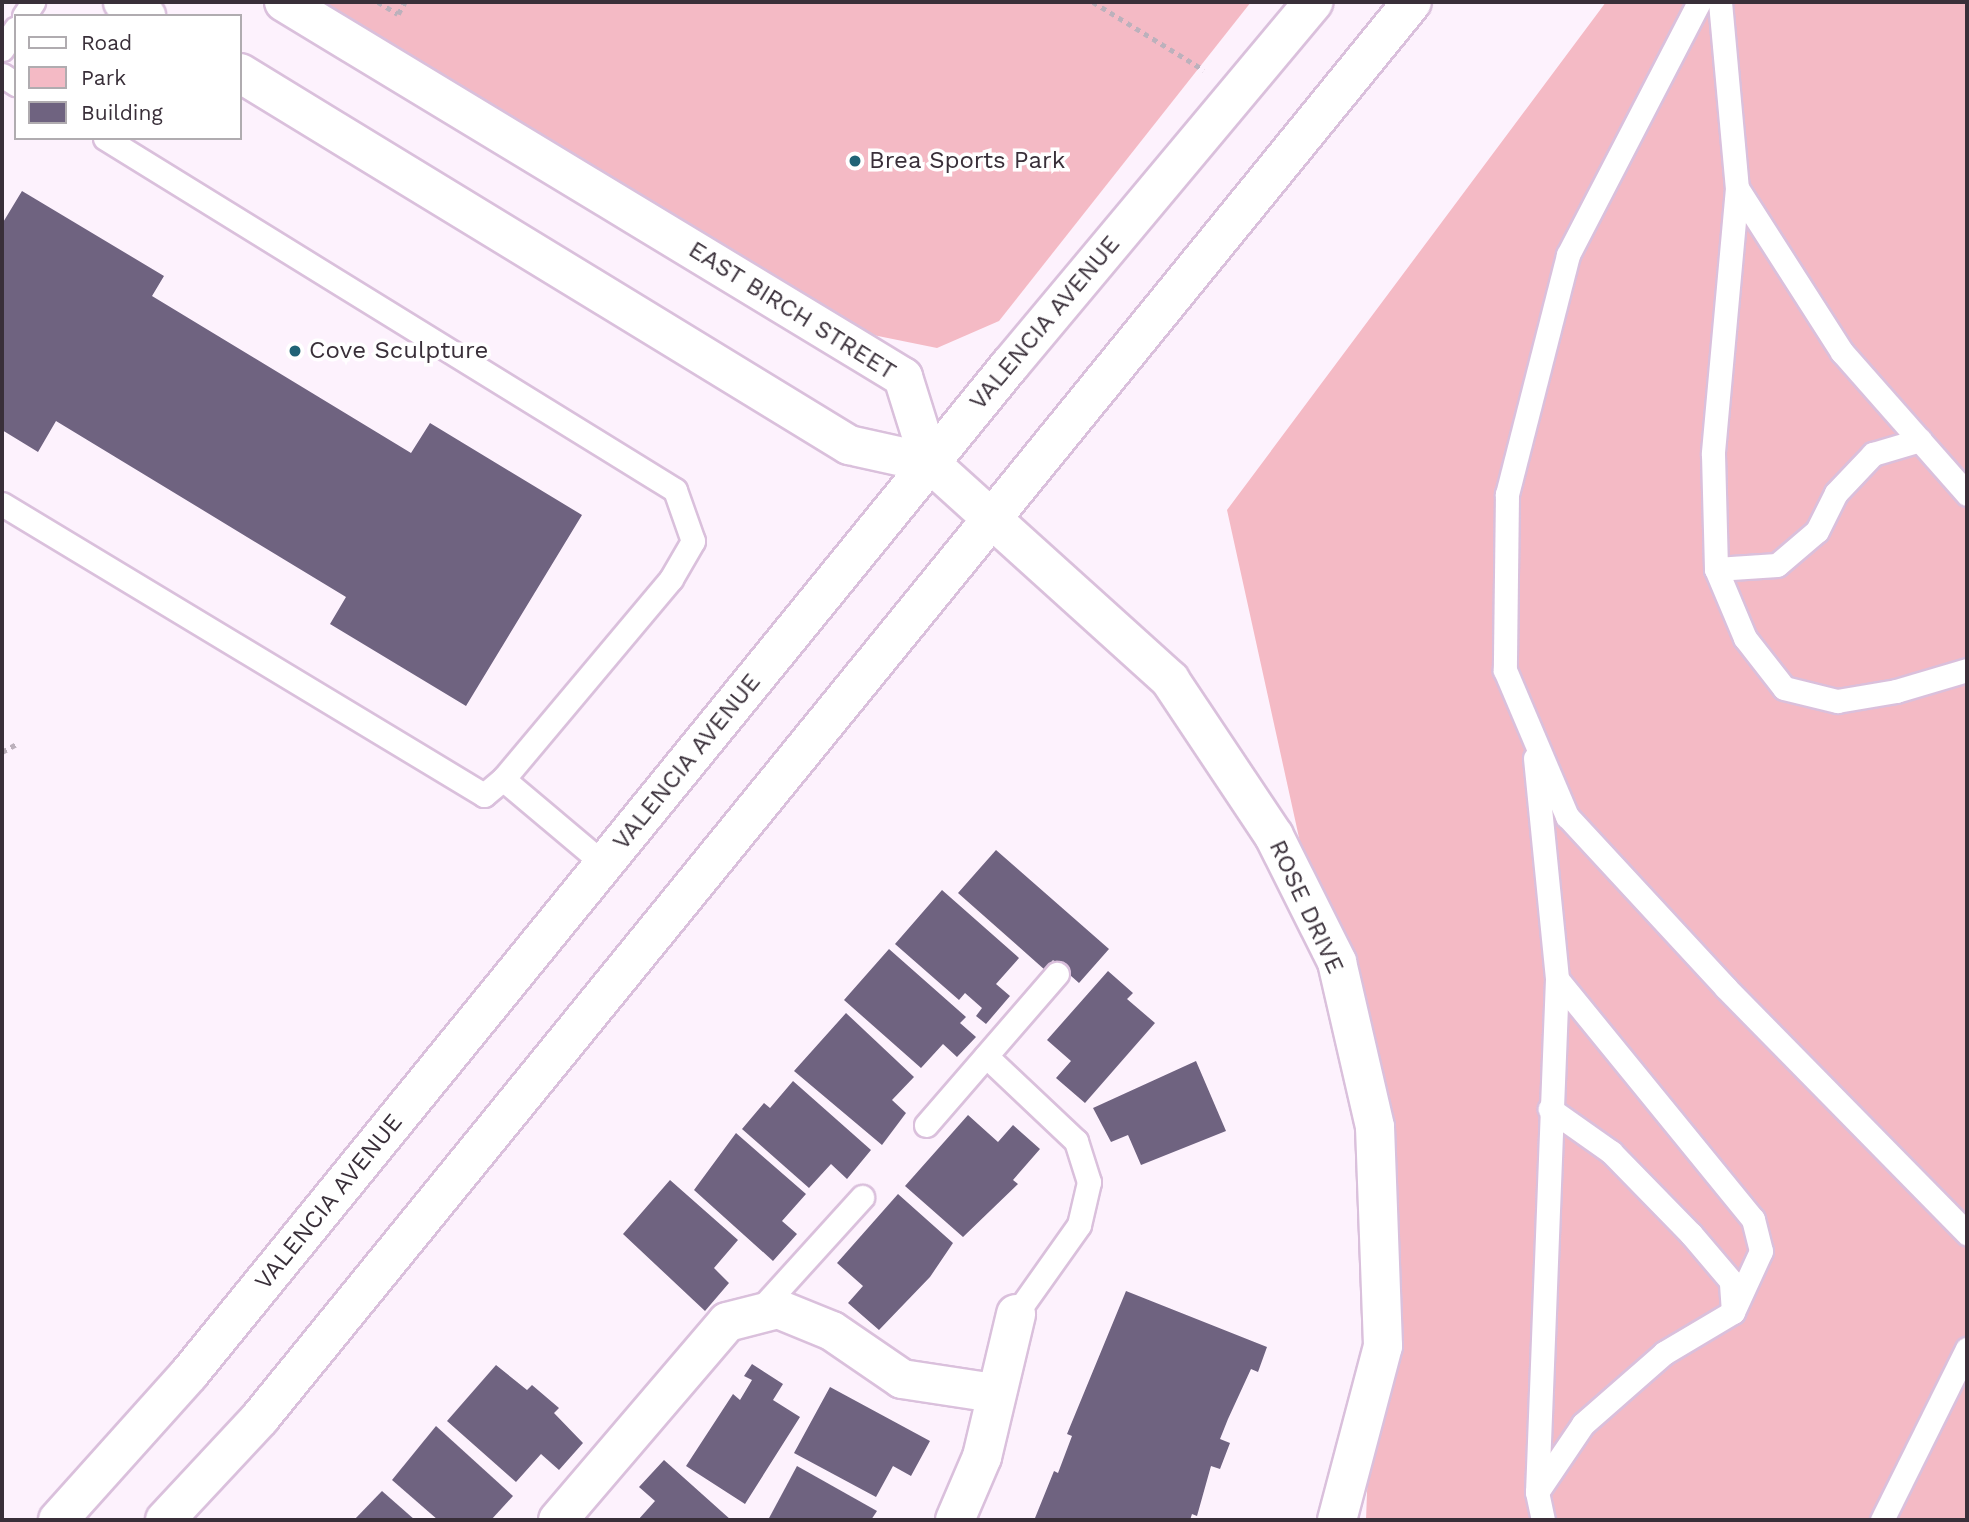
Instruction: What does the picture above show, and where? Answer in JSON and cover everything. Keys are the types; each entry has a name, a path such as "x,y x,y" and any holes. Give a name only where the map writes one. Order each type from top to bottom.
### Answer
{"main road":[{"path":"123,2 143,14"},
{"name":"EAST BIRCH STREET","path":"284,2 903,377 930,463"},
{"name":"VALENCIA AVENUE","path":"58,1520 189,1374 930,463 1314,2"},
{"path":"165,1520 260,1418 991,516 1084,409 1412,2"},
{"path":"242,73 849,445 930,463"},
{"name":"ROSE DRIVE","path":"930,463 1170,680 1274,836 1336,962 1375,1127 1383,1346 1337,1520"},
{"path":"558,1520 727,1322 778,1308 832,1331 902,1379 994,1393"},
{"path":"955,1520 982,1457 994,1393 1016,1314"}],"lane":[{"path":"1699,2 1568,255 1507,495 1505,670 1567,816 1726,988 1967,1233"},
{"path":"1720,2 1737,188 1713,454 1716,569 1745,638 1784,688 1838,701 1896,691 1967,670"},
{"path":"2,49 14,31"},
{"path":"2,503 484,795 503,779 671,579 693,541 675,490 108,140"},
{"path":"1737,188 1842,352 1967,494"},
{"path":"1716,569 1777,565 1817,531 1836,494 1873,454 1920,440"},
{"path":"1532,734 1557,979 1537,1492 1542,1520"},
{"path":"503,779 604,864"},
{"path":"926,1125 1057,974"},
{"path":"1537,1492 1583,1424 1664,1353 1733,1312 1761,1251 1753,1219 1557,979"},
{"path":"986,1056 1076,1141 1089,1182 1079,1226 1016,1314"},
{"path":"1550,1109 1611,1152 1691,1234 1731,1280 1733,1312"},
{"path":"754,1315 862,1197"},
{"path":"1882,1520 1967,1349"}],"path":[{"path":"378,2 398,13 405,2"},
{"path":"1093,2 1204,69"},
{"path":"2,752 18,743"}],"green space":[{"name":"Brea Sports Park","path":"321,2 1251,2 999,321 937,348 873,335"},
{"path":"1606,2 1967,2 1967,1520 1366,1520 1378,1197 1227,510"}],"building":[{"path":"22,191 164,276 152,296 411,453 430,423 582,515 466,706 330,624 346,597 56,421 38,452 2,430 2,224"},
{"path":"996,850 1109,949 1079,983 1053,960 1045,970 958,893"},
{"path":"942,890 1019,958 996,984 1010,996 986,1024 976,1016 982,1008 965,993 959,1000 895,944"},
{"path":"889,949 966,1017 960,1023 976,1037 957,1057 943,1044 921,1068 844,1000"},
{"path":"1108,971 1133,993 1127,999 1155,1023 1085,1103 1056,1078 1071,1061 1047,1040"},
{"path":"846,1013 914,1077 892,1100 906,1113 882,1145 794,1071"},
{"path":"1196,1061 1226,1131 1141,1165 1128,1135 1111,1142 1093,1108"},
{"path":"793,1081 871,1150 847,1179 831,1164 809,1188 742,1129 764,1103 770,1108"},
{"path":"968,1115 998,1142 1013,1125 1040,1149 1013,1180 1018,1184 963,1237 905,1186"},
{"path":"736,1133 806,1194 782,1221 797,1234 773,1261 694,1190"},
{"path":"670,1180 738,1240 714,1268 729,1283 705,1311 623,1234"},
{"path":"898,1194 953,1243 930,1277 879,1330 848,1303 863,1286 837,1263"},
{"path":"1126,1291 1267,1347 1258,1372 1251,1369 1228,1419 1220,1439 1230,1443 1220,1469 1211,1466 1197,1516 1192,1514 1190,1520 1040,1520 1035,1518 1054,1471 1058,1473 1072,1436 1067,1434"},
{"path":"752,1364 783,1384 773,1400 800,1417 745,1504 686,1466 733,1394 740,1400 752,1380 744,1376"},
{"path":"496,1365 527,1390 532,1385 559,1408 554,1413 583,1443 559,1470 541,1454 516,1482 447,1421"},
{"path":"830,1387 930,1441 911,1476 893,1466 876,1497 794,1453"},
{"path":"436,1426 513,1496 491,1520 438,1520 392,1480"},
{"path":"664,1460 731,1520 638,1520 655,1501 639,1487"},
{"path":"797,1466 877,1511 871,1520 768,1520"},
{"path":"382,1491 415,1520 354,1520"}],"place":[{"name":"Brea Sports Park","path":"855,161"},
{"name":"Cove Sculpture","path":"295,351"}]}
